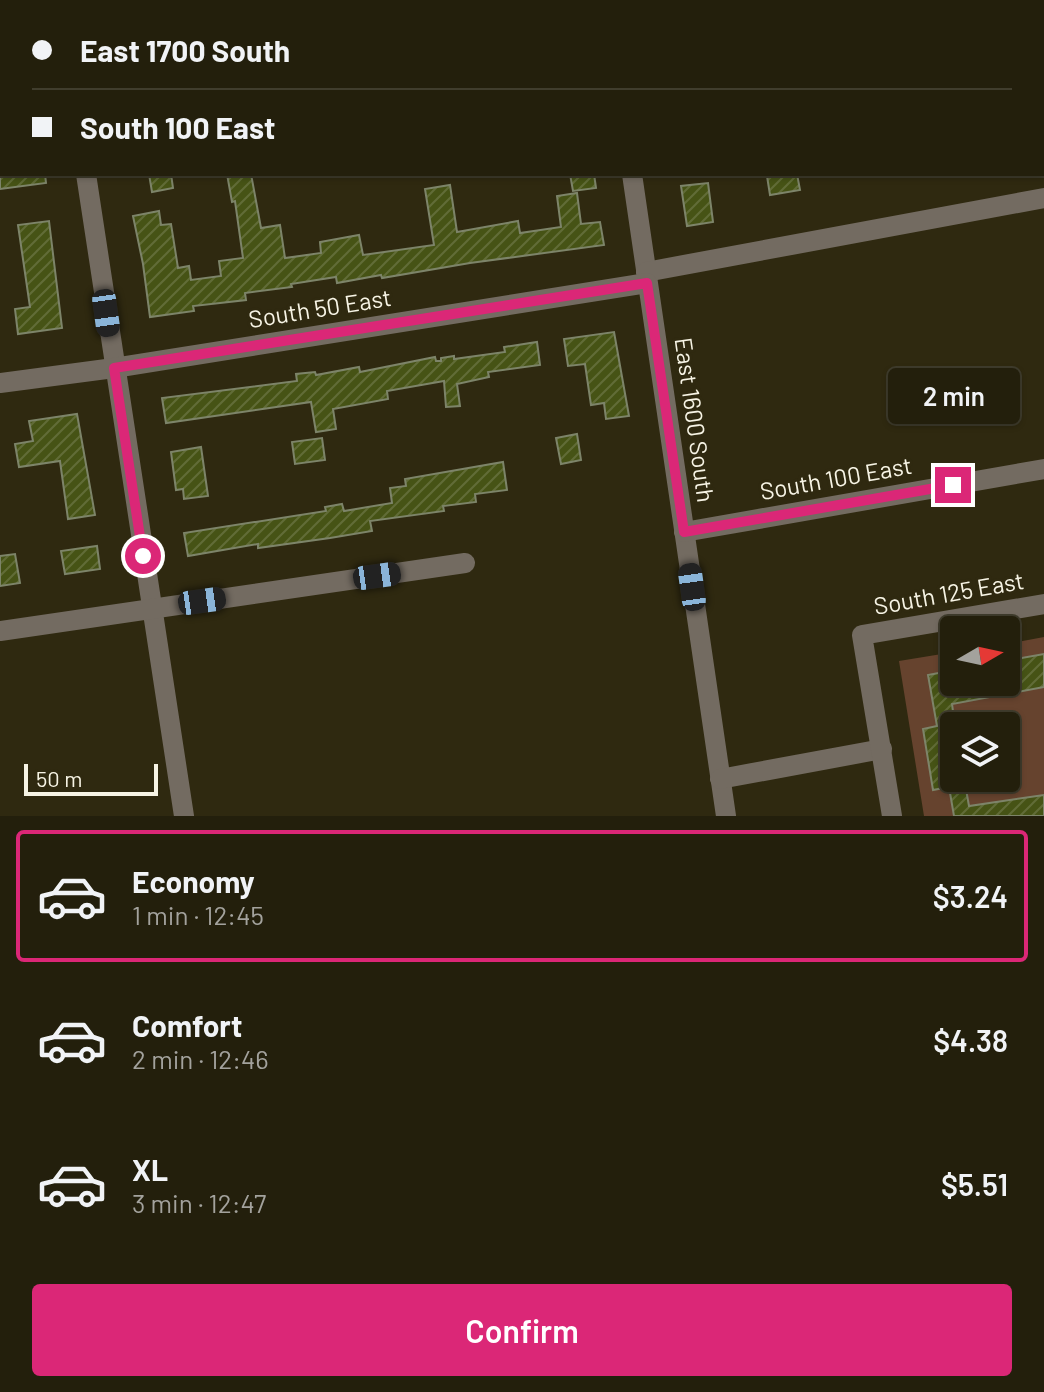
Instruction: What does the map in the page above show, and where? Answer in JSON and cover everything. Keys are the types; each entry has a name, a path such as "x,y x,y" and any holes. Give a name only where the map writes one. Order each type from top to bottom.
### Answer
{"street":[{"path":"86,176 184,816"},
{"name":"East 1600 South","path":"632,176 726,816"},
{"name":"South 50 East","path":"0,383 114,368 646,277 1044,198"},
{"name":"South 100 East","path":"684,532 1044,469"},
{"path":"0,631 465,563"},
{"name":"South 125 East","path":"882,749 862,635 1044,604"},
{"path":"720,779 882,749 892,816"}],"shaded area":[{"path":"1044,637 1044,816 924,816 899,661 940,654 940,696 1020,696 1020,641"}],"building":[{"path":"0,176 45,176 46,183 0,189"},
{"path":"149,176 171,176 173,188 152,192"},
{"path":"227,176 251,176 261,228 280,225 285,258 321,253 320,242 359,235 363,255 434,245 425,189 450,185 457,232 518,221 520,233 561,227 557,196 577,193 581,224 600,222 604,245 382,278 381,275 337,283 336,277 291,284 292,287 245,293 246,300 193,306 194,311 150,317 133,216 159,211 161,225 171,224 178,268 189,266 191,280 221,276 219,261 243,258 235,201 232,202"},
{"path":"570,176 594,176 596,188 573,191"},
{"path":"767,176 797,176 800,190 770,195"},
{"path":"708,183 713,222 687,226 681,186"},
{"path":"49,221 62,328 18,334 15,309 30,307 18,225"},
{"path":"614,332 629,416 606,419 604,403 591,405 585,364 568,366 564,339"},
{"path":"537,342 540,365 488,372 489,377 457,384 460,406 446,407 444,381 387,391 388,399 333,409 336,429 316,432 311,402 166,423 162,398 297,381 296,374 315,372 316,375 359,367 360,372 435,357 436,361 441,361 441,358 454,356 454,359 505,352 504,347"},
{"path":"77,414 95,515 68,519 60,461 19,467 15,444 33,441 29,421"},
{"path":"577,434 581,460 561,464 556,438"},
{"path":"322,438 325,460 295,464 292,442"},
{"path":"201,447 208,496 184,499 183,489 176,490 171,452"},
{"path":"503,462 507,490 475,494 476,502 443,506 444,511 370,521 372,531 258,548 258,544 188,556 184,533 326,511 325,507 342,504 344,511 392,503 390,488 406,486 405,479"},
{"path":"97,546 100,569 65,574 61,551"},
{"path":"15,554 20,583 0,586 0,556"},
{"path":"1044,654 1044,687 1020,691 1020,658"},
{"path":"940,673 940,696 995,696 952,704 953,712 940,712 940,789 933,790 923,729 937,726 928,675"},
{"path":"950,792 966,792 969,806 1044,795 1044,816 954,816"}],"route":[{"path":"143,556 114,368 647,283 684,532 953,485"}]}
